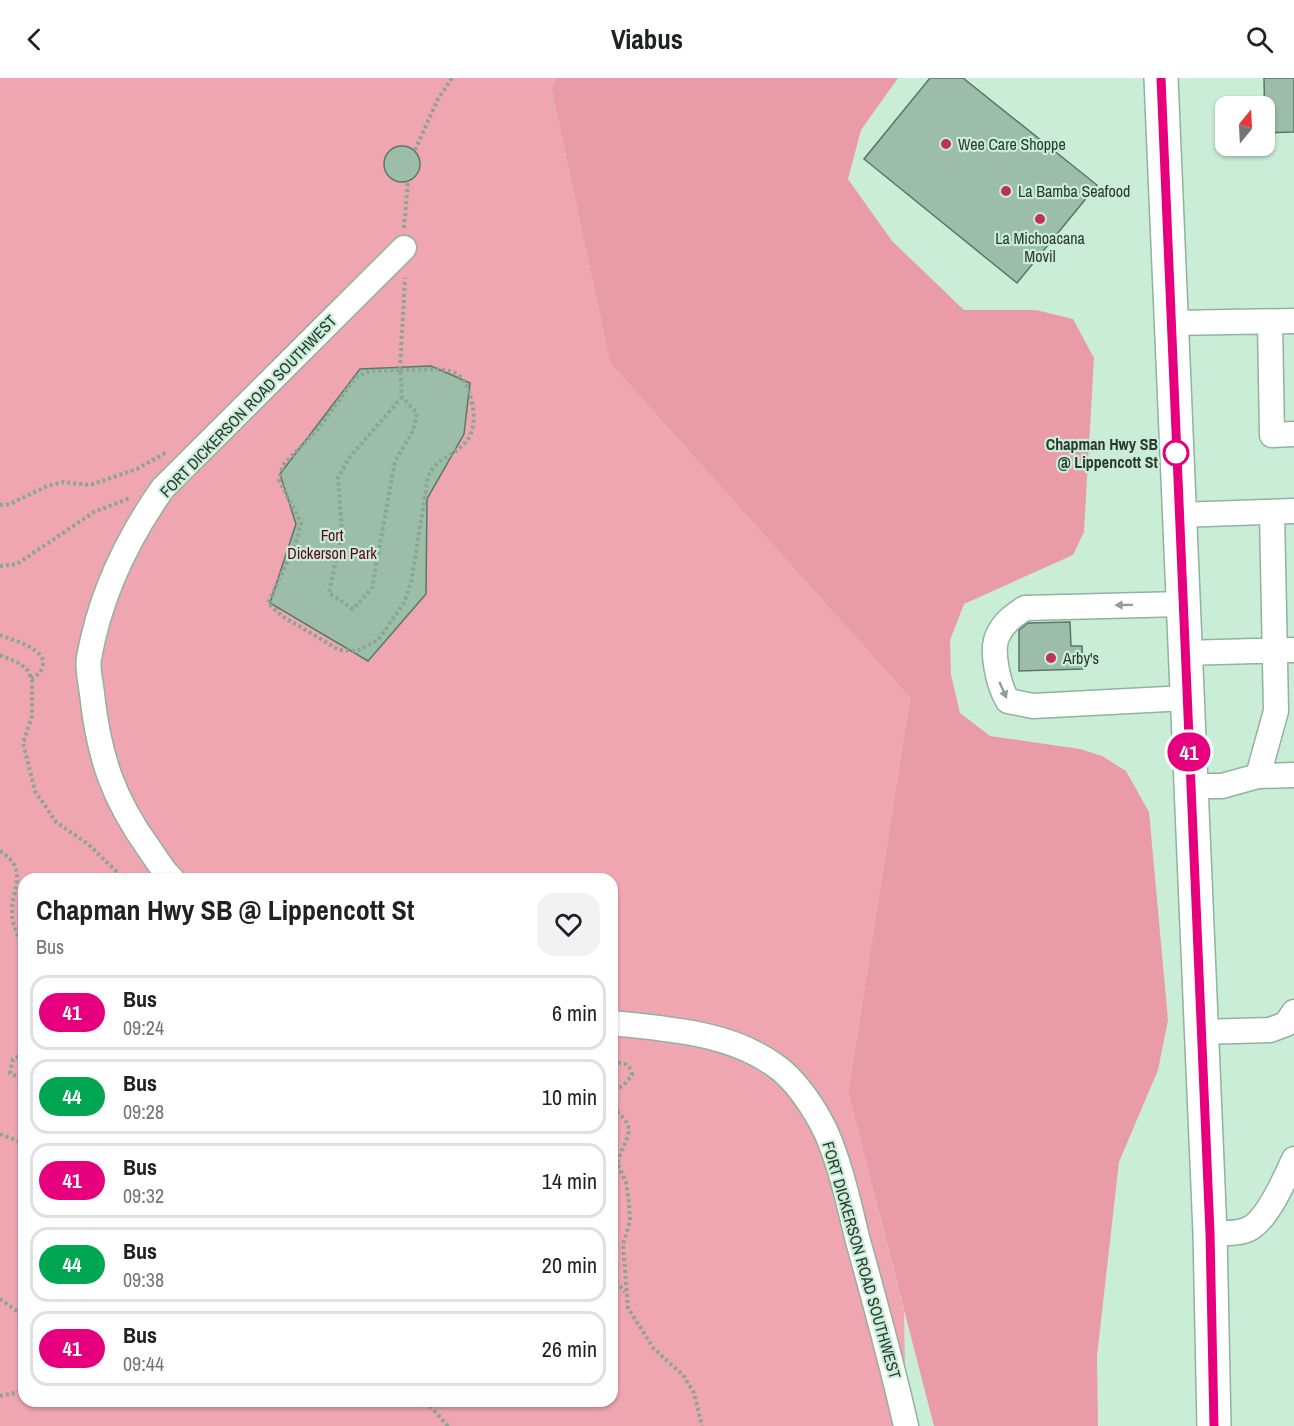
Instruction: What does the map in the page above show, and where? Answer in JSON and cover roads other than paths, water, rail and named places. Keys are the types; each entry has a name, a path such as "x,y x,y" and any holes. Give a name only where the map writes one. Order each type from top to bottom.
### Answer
{"highway":[{"path":"1161,78 1210,1233 1214,1426"}],"street":[{"name":"FORT DICKERSON ROAD SOUTHWEST","path":"168,873 134,827 112,788 95,727 88,661 103,605 118,564 139,522 164,488 404,248"},
{"path":"1171,323 1294,321"},
{"path":"1270,323 1283,435"},
{"path":"1178,514 1283,512 1285,712 1258,776"},
{"path":"1182,604 1025,608 1007,620 996,638 997,674 1001,691 1008,701 1033,706 1186,698"},
{"path":"1184,653 1284,650"},
{"path":"1190,786 1222,786 1258,776 1294,775"},
{"path":"1201,1032 1270,1030 1286,1024 1294,1012"},
{"name":"FORT DICKERSON ROAD SOUTHWEST","path":"618,1024 697,1034 735,1044 775,1064 802,1094 825,1131 840,1174 906,1426"},
{"path":"1210,1233 1241,1232 1251,1228 1274,1199 1294,1159"}],"place":[{"name":"Wee Care Shoppe","path":"946,144"},
{"name":"La Bamba Seafood","path":"1006,191"},
{"name":"La Michoacana Movil","path":"1040,219"},
{"name":"Chapman Hwy SB @ Lippencott St","path":"1176,453"},
{"name":"Arby's","path":"1051,658"}],"park label":[{"name":"Fort Dickerson Park","path":"332,544"}]}
